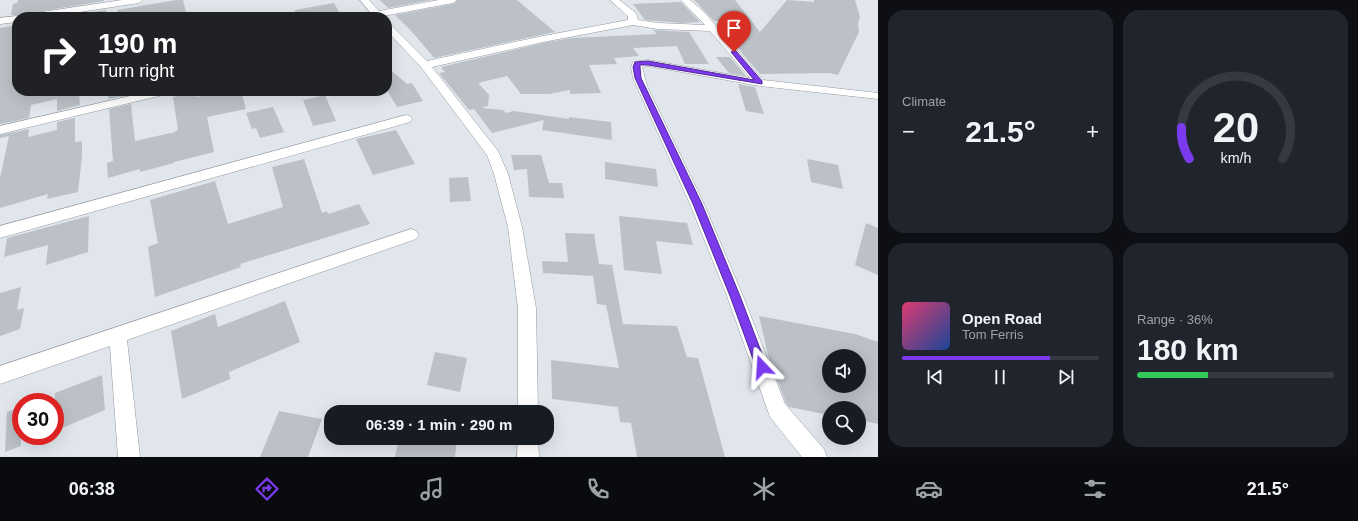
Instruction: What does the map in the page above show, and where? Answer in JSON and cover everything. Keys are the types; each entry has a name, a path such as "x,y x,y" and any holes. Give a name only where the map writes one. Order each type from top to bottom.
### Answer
{"street":[{"path":"71,12 113,7 139,0"},
{"path":"364,0 374,12"},
{"path":"392,13 453,0"},
{"path":"614,0 633,15 633,22"},
{"path":"685,0 714,28 760,83"},
{"path":"0,21 12,20"},
{"path":"424,65 543,39 633,22 658,26 714,28"},
{"path":"392,31 424,65 493,154 501,174 515,227 527,308 528,405"},
{"path":"816,457 777,410 735,296 706,225 638,78 636,67 637,64 648,63 760,83 878,96"},
{"path":"0,130 123,96"},
{"path":"0,232 406,119"},
{"path":"0,375 411,236"},
{"path":"118,334 129,457"},
{"path":"528,445 528,457"}],"building":[{"path":"18,0 104,0 35,12 12,12 11,15 13,4 17,3"},
{"path":"183,0 186,12 117,12 117,10"},
{"path":"380,0 431,0 388,8"},
{"path":"458,0 517,0 555,32 434,58 414,34 395,15 453,4"},
{"path":"694,0 735,0 760,32 787,0 814,2 814,0 855,0 860,17 858,23 859,32 838,75 829,73 760,74 742,53 721,21 714,21"},
{"path":"681,2 700,22 683,23 645,20 633,4"},
{"path":"334,3 339,12 295,12 295,10"},
{"path":"106,10 106,12 92,12"},
{"path":"12,26 12,96 79,96 80,105 57,111 57,99 31,105 29,118 0,124 0,28"},
{"path":"653,30 689,32 709,64 685,64 677,46 633,48 639,56 614,58 617,64 589,65 601,93 570,94 570,90 549,94 521,94 507,76 478,83 489,95 488,106 481,108 503,110 506,113 514,111 569,119 569,117 611,122 612,140 542,130 544,120 492,133 474,109 469,110 439,73 445,72 441,67 543,43 571,38 657,34"},
{"path":"716,57 730,57 746,76 729,73"},
{"path":"392,71 407,84 412,83 423,101 397,107 391,96 392,96"},
{"path":"738,84 755,87 764,114 746,111"},
{"path":"108,96 124,96 108,99"},
{"path":"242,96 246,109 207,117 214,152 140,172 140,169 108,178 107,163 113,161 109,109 131,104 135,141 178,130 173,97"},
{"path":"325,96 336,121 313,126 303,100"},
{"path":"273,107 284,132 260,138 256,128 252,129 246,113"},
{"path":"75,118 75,142 82,141 82,157 78,192 47,199 48,194 0,208 0,178 9,136 0,138 0,135 29,129 28,137 57,130 57,122"},
{"path":"396,130 415,164 373,175 356,139"},
{"path":"511,155 541,155 549,183 562,183 564,198 529,197 527,169 514,170"},
{"path":"304,159 322,213 327,211 328,214 359,204 370,224 240,264 241,267 155,297 148,247 158,243 150,200 215,181 228,224 283,207 272,167"},
{"path":"807,159 838,165 843,189 811,182"},
{"path":"605,162 656,169 658,187 605,179"},
{"path":"468,177 471,201 450,202 449,178"},
{"path":"89,216 88,252 46,265 48,245 4,257 7,238"},
{"path":"619,216 687,223 693,245 656,241 662,274 624,270"},
{"path":"866,223 878,228 878,275 855,265"},
{"path":"565,233 594,234 599,264 612,265 623,324 677,326 687,357 698,358 725,457 637,457 631,423 620,422 618,407 552,399 551,360 619,368 606,305 597,304 593,276 543,273 542,261 568,262"},
{"path":"21,287 17,310 24,308 20,329 0,336 0,293"},
{"path":"285,301 300,342 229,372 230,379 182,399 171,331 215,314 218,327"},
{"path":"759,316 855,334 878,342 878,424 866,421 866,401 822,401 822,414 789,407 786,403 769,359"},
{"path":"435,352 467,358 460,392 427,385"},
{"path":"102,375 105,410 64,427 64,393 55,393"},
{"path":"12,410 12,445 21,446 5,452 7,412"},
{"path":"279,411 322,419 308,457 260,457"},
{"path":"398,445 456,445 455,457 395,457"}],"route":[{"path":"734,52 760,83 648,63 637,64 636,67 638,78 672,154 697,204 735,296 762,367"}]}
